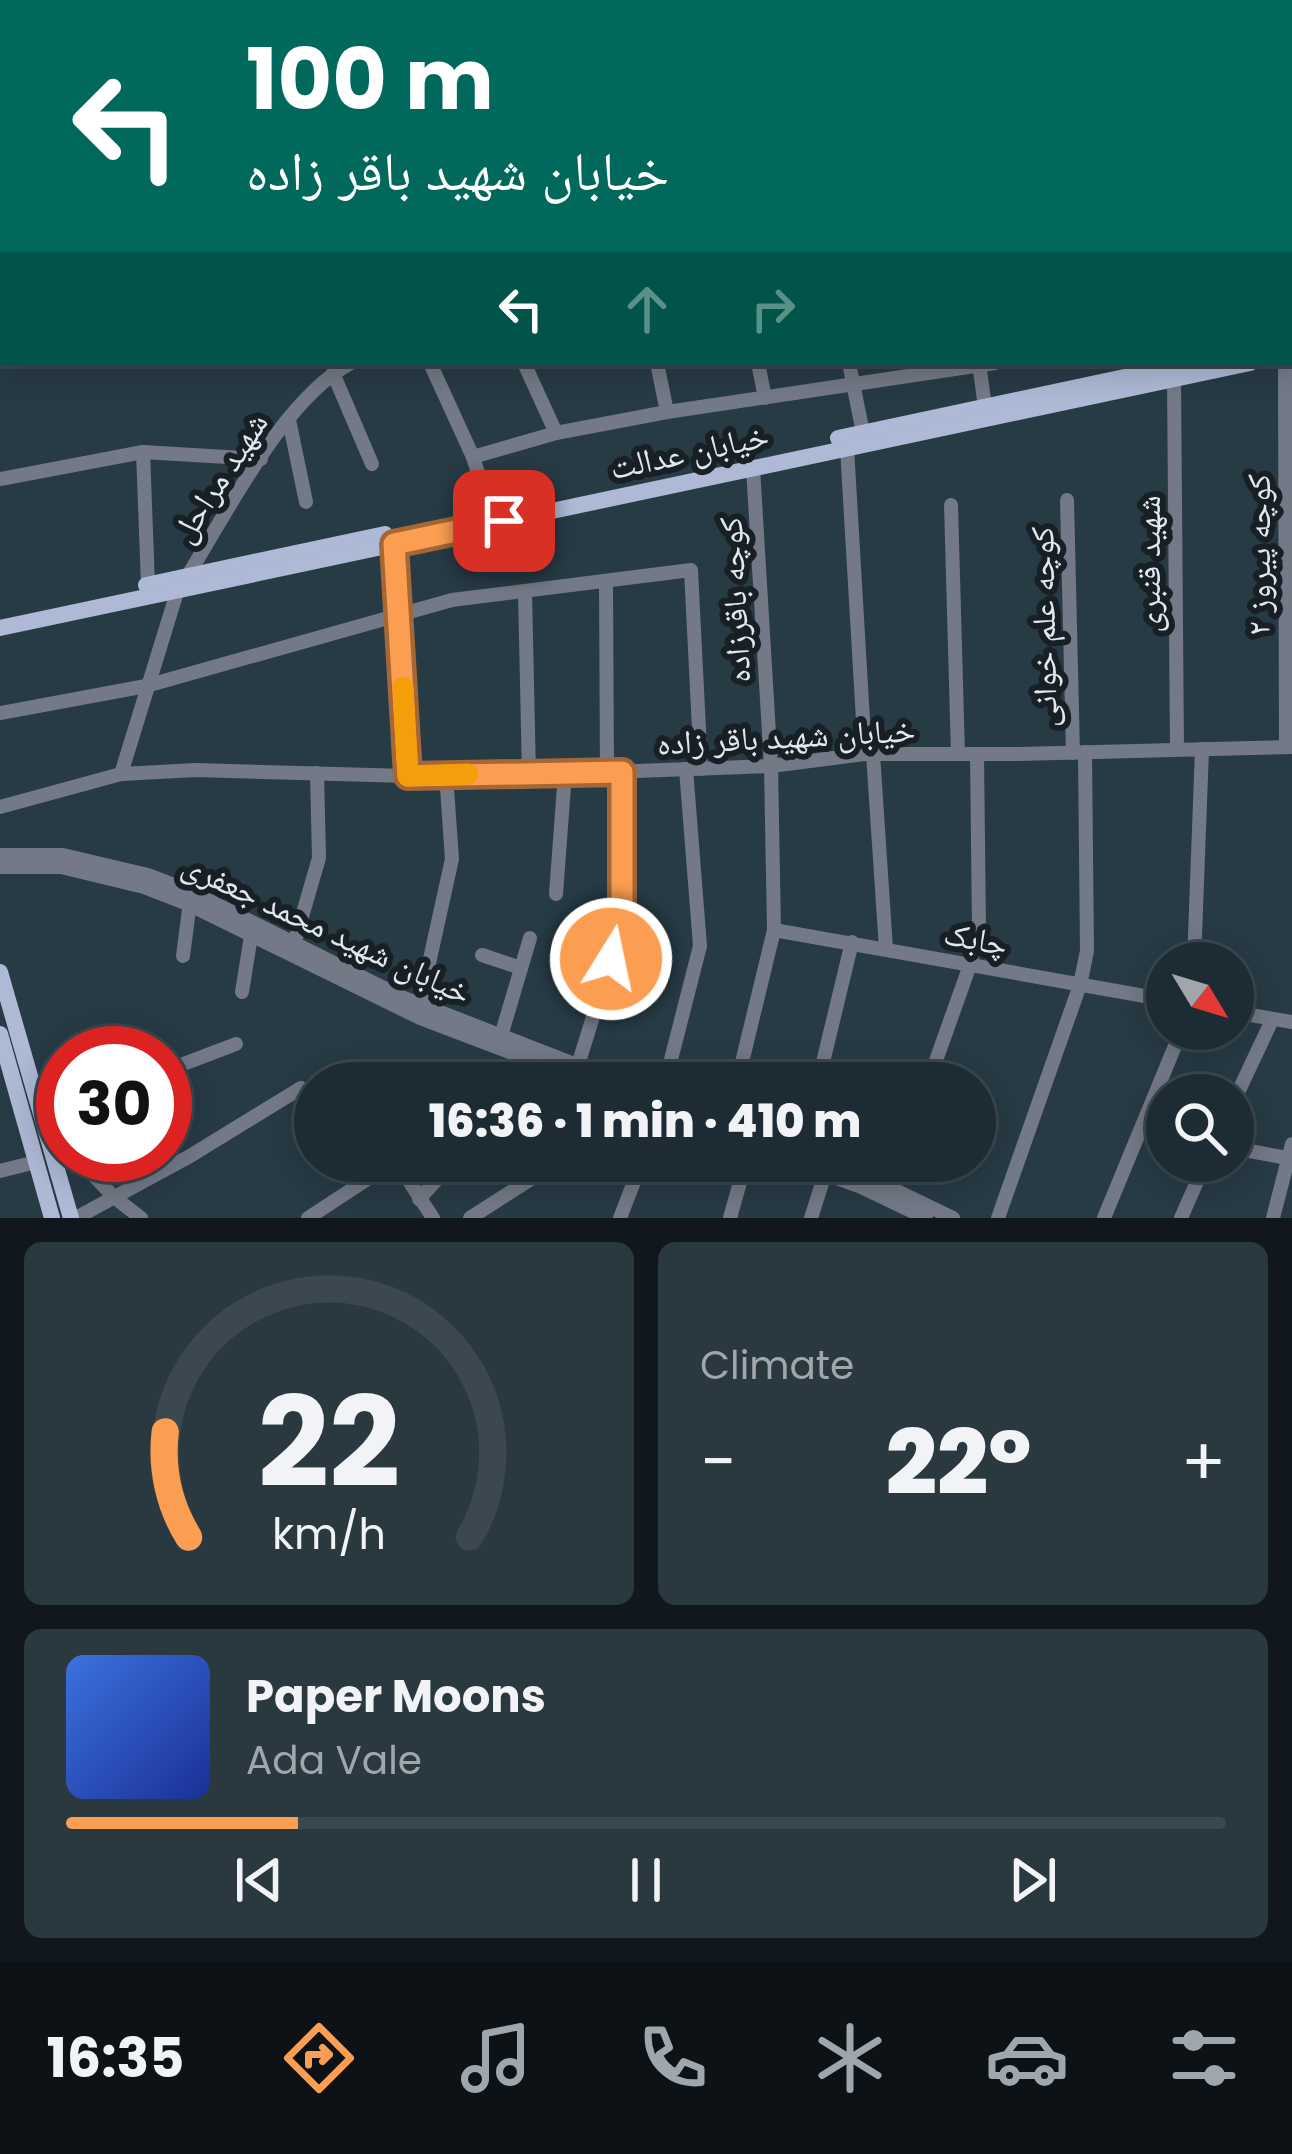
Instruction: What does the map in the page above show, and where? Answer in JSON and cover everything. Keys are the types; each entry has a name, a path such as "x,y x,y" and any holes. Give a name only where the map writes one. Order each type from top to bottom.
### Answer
{"main road":[{"name":"خیابان عدالت","path":"0,628 491,513 1176,366"},
{"name":"خیابان عدالت","path":"0,616 148,585 394,544 1235,366"},
{"path":"0,971 36,1097"},
{"path":"0,1034 36,1162"},
{"path":"42,1182 52,1218"},
{"path":"62,1182 73,1218"}],"street":[{"name":"شهید مراحل","path":"121,774 183,582 289,420 333,373 346,366"},
{"path":"431,366 473,457 491,513"},
{"path":"525,366 556,434"},
{"path":"658,366 667,412"},
{"path":"759,366 765,398"},
{"path":"851,366 863,433"},
{"path":"985,366 985,407"},
{"name":"کوچه پیروز ۲","path":"1285,366 1289,747"},
{"path":"473,457 556,434 667,412 855,385 932,368"},
{"path":"333,373 372,464"},
{"name":"شهید قنبری","path":"1174,378 1177,749"},
{"path":"289,420 306,502"},
{"path":"848,448 886,949"},
{"path":"0,479 143,452 261,459"},
{"path":"143,452 148,585"},
{"name":"کوچه باقرزاده","path":"742,1062 774,930 771,766 753,468"},
{"name":"کوچه علم خوانی","path":"998,1218 1080,985 1087,951 1067,500"},
{"path":"951,505 958,754"},
{"path":"394,544 408,776"},
{"path":"0,713 146,686 452,600 691,570 700,946 670,1062"},
{"path":"579,1062 622,924 606,580"},
{"path":"525,592 529,775"},
{"name":"خیابان شهید باقر زاده","path":"0,806 121,774 196,770 529,775 771,766 869,754 1289,747"},
{"path":"1195,942 1202,749"},
{"path":"935,1062 979,931 977,754"},
{"path":"294,944 320,858 317,773"},
{"path":"556,894 565,773"},
{"path":"420,1004 452,860 446,774"},
{"name":"خیابان شهید محمد جعفری","path":"0,855 63,855 148,875 251,936 420,1018 539,1062"},
{"name":"خیابان شهید محمد جعفری","path":"0,867 61,867 190,898 420,1004 570,1062"},
{"path":"183,956 190,898"},
{"name":"چابک","path":"774,930 1146,996"},
{"path":"242,992 251,936"},
{"path":"501,1036 530,938"},
{"path":"823,1062 852,942"},
{"path":"482,955 521,968"},
{"path":"1254,1016 1292,1022"},
{"path":"1247,1074 1272,1020"},
{"path":"192,1061 236,1044"},
{"path":"1104,1218 1173,1050"},
{"path":"73,1218 190,1156 294,1093"},
{"path":"1254,1149 1290,1151 1273,1218"},
{"path":"0,1172 36,1162"},
{"path":"100,1182 141,1218"},
{"path":"312,1217 364,1182"},
{"path":"409,1182 433,1218"},
{"path":"419,1198 434,1182"},
{"path":"470,1218 526,1182"},
{"path":"620,1218 634,1182"},
{"path":"730,1218 740,1182"},
{"path":"811,1218 820,1182"},
{"path":"852,1182 917,1216"},
{"path":"871,1182 953,1218"},
{"path":"890,1188 892,1182"},
{"path":"1181,1218 1197,1182"}],"slow traffic":[{"path":"403,687 408,776 468,774"}],"route":[{"path":"504,521 394,544 408,776 622,772 622,924 611,959"}]}
